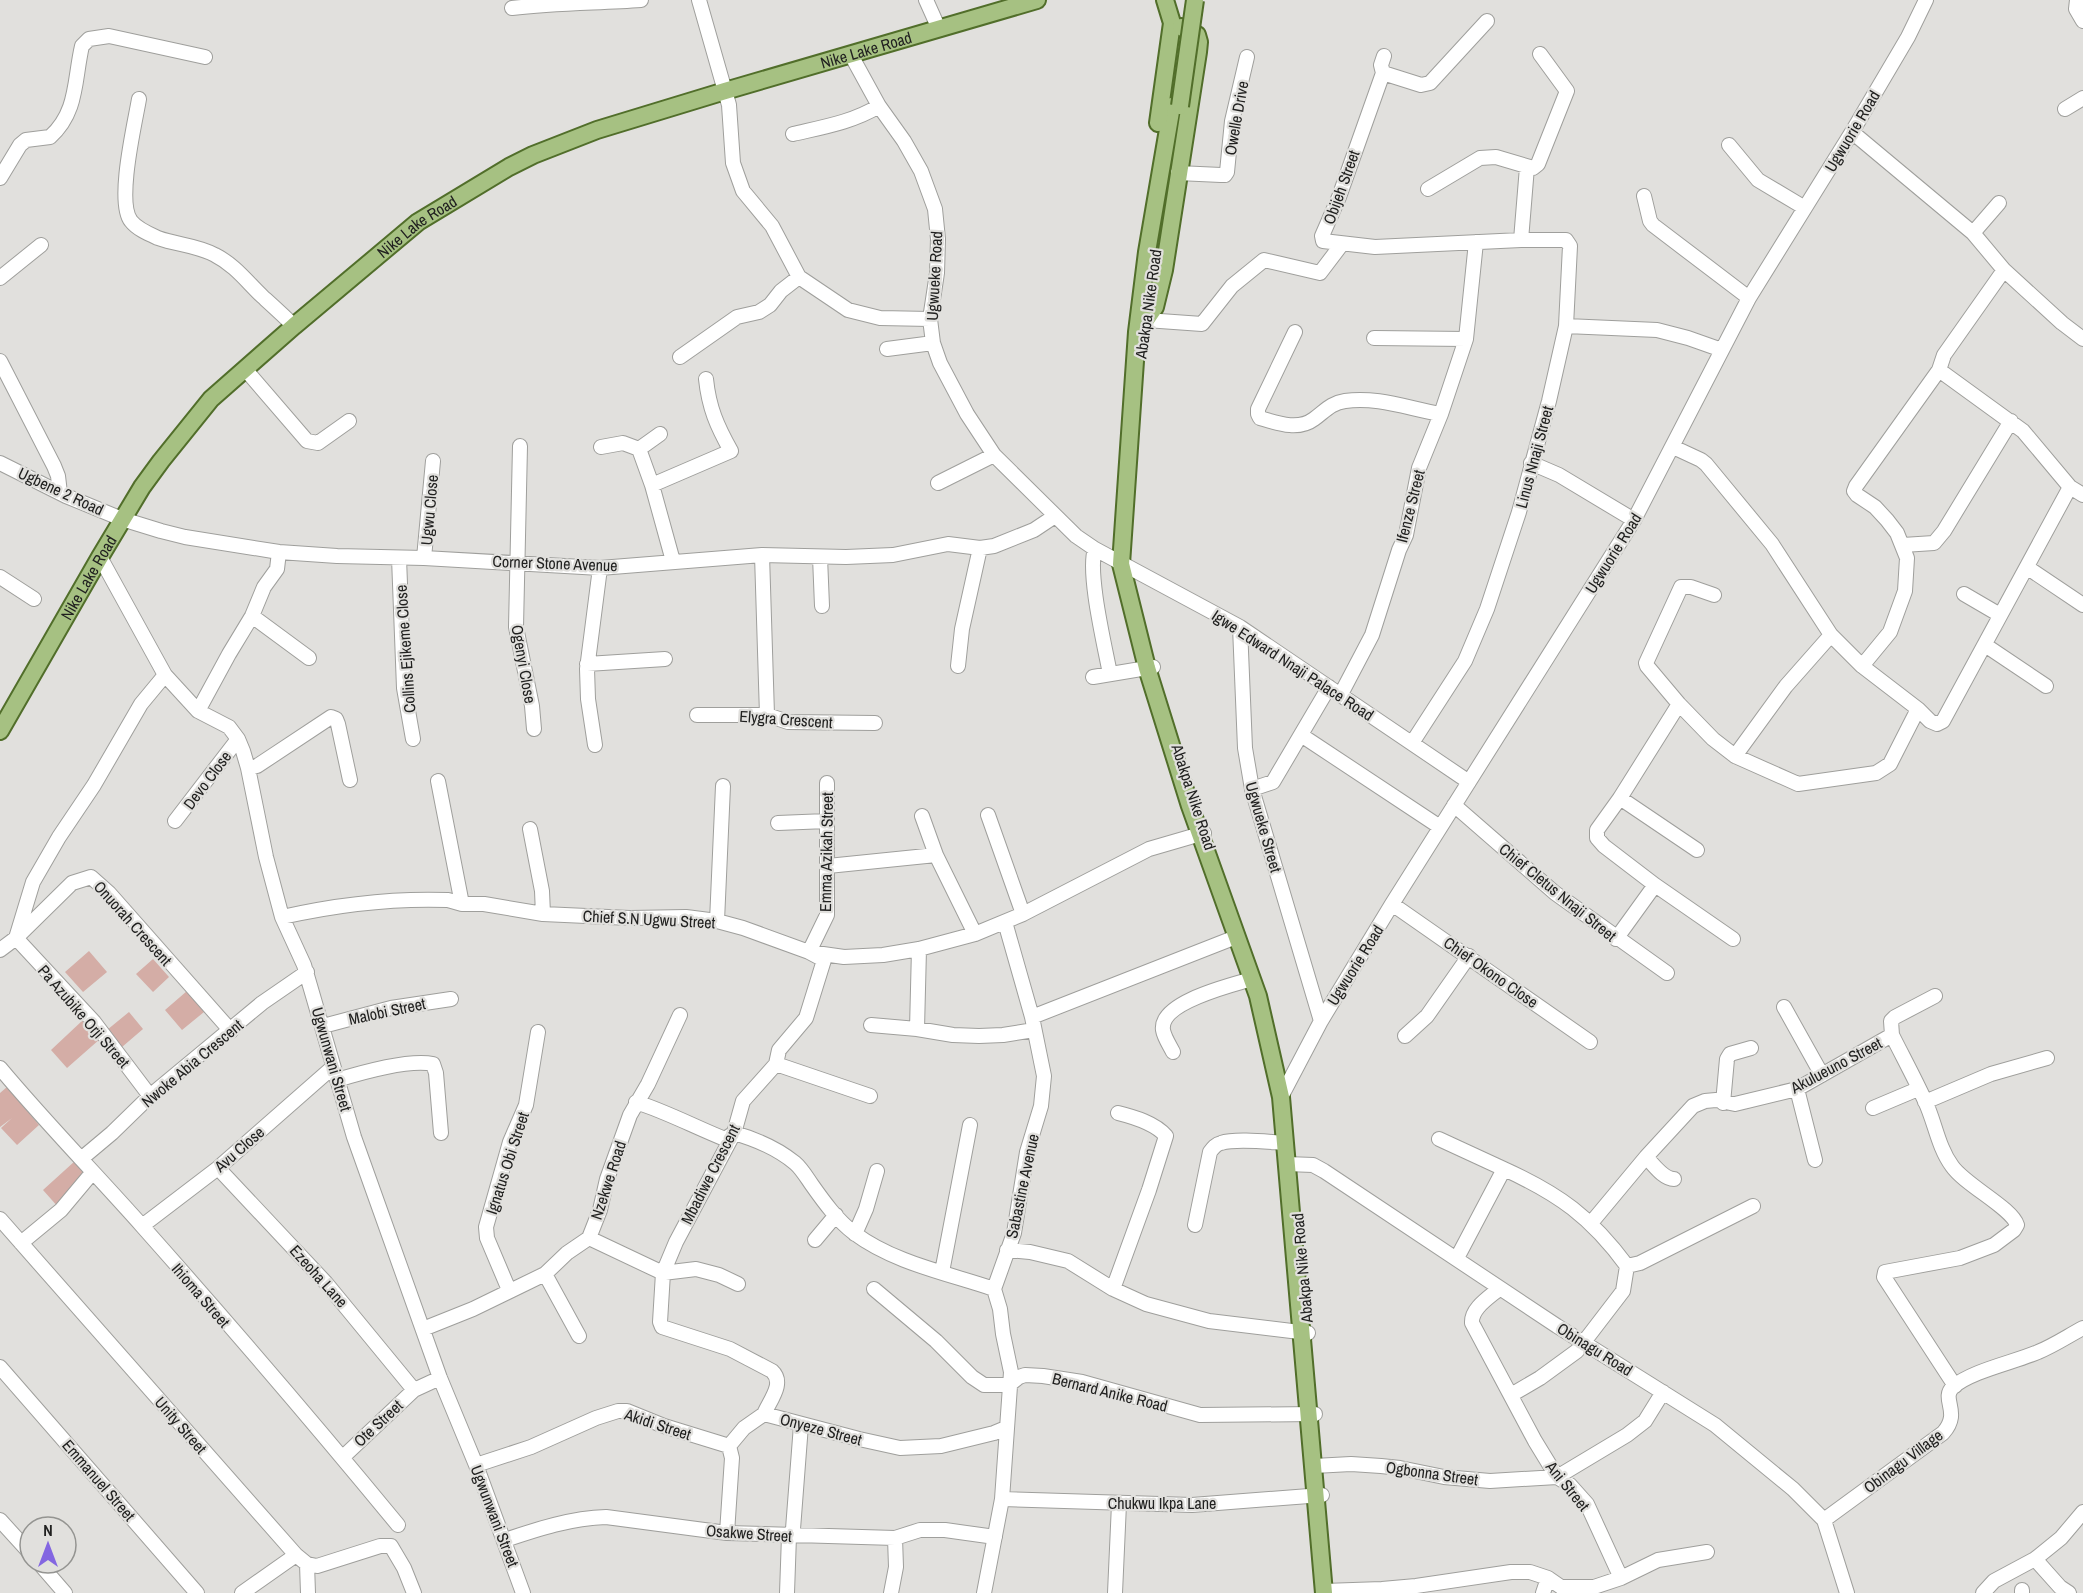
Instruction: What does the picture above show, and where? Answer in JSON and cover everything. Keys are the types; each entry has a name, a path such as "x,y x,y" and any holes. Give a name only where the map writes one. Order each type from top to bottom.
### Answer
{"main road":[{"name":"Nike Lake Road","path":"0,731 122,519 160,461 211,399 418,222 509,167 597,130 1037,0"},
{"path":"1165,0 1173,23 1135,263 1133,302 1143,322 1155,307 1164,270 1199,42 1194,32 1173,23"},
{"name":"Abakpa Nike Road","path":"1176,106 1188,0"},
{"name":"Abakpa Nike Road","path":"1196,0 1147,252 1143,322 1130,417 1120,563 1202,834 1258,996 1283,1093 1285,1143 1290,1164"},
{"name":"Abakpa Nike Road","path":"1202,834 1261,991 1283,1093 1326,1592"}],"street":[{"path":"512,8 577,2 640,0"},
{"path":"699,0 729,105 733,163 742,191 772,226 799,277 848,310 880,318 930,319"},
{"path":"926,0 939,29"},
{"name":"Ugwuorie Road","path":"1283,1093 1321,1021 1392,904 1634,520 1749,298 1852,132 1908,37 1926,0"},
{"path":"2077,0 2076,9 2083,21"},
{"path":"1383,73 1421,85 1430,83 1487,21"},
{"path":"0,178 20,145 26,140 50,137 66,120 71,110 82,46 89,39 109,36 205,57"},
{"path":"1428,189 1480,158 1496,157 1533,168 1538,164 1567,91 1540,54"},
{"name":"Ugwueke Road","path":"851,55 879,106 904,141 921,171 935,209 938,239 937,273 930,319 933,343 953,388 994,455 1076,536 1120,563"},
{"name":"Obijeh Street","path":"1384,56 1381,65 1383,73 1322,239 1326,242 1375,247 1476,242"},
{"name":"Owelle Drive","path":"1178,173 1225,175 1227,172 1232,121 1247,57"},
{"path":"2066,109 2083,98"},
{"path":"139,99 129,150 125,203 131,221 160,239 203,248 218,256 236,270 294,326"},
{"path":"793,134 826,127 866,114 879,106"},
{"path":"1852,132 1972,233 2004,270 2083,339"},
{"path":"1729,145 1758,180 1805,208"},
{"path":"1521,240 1527,167"},
{"path":"1644,196 1653,225 1749,298"},
{"path":"1972,233 2000,203"},
{"name":"Linus Nnaji Street","path":"1412,743 1465,661 1487,609 1519,512 1549,401 1566,326 1569,242 1566,240 1521,240 1476,242"},
{"name":"Ifenze Street","path":"1341,694 1372,635 1406,536 1419,468 1467,339 1476,242"},
{"path":"1143,322 1202,324 1232,286 1264,260 1320,273 1342,244"},
{"path":"0,278 41,245"},
{"path":"1862,666 1890,632 1905,591 1906,565 1903,545 1887,520 1875,507 1854,491 1939,370 1944,355 2004,270"},
{"path":"680,357 737,317 759,312 770,305 780,291 799,277"},
{"path":"1566,326 1657,330 1722,350"},
{"path":"1295,332 1258,410 1260,418 1299,426 1312,421 1329,406 1357,400 1379,401 1441,414"},
{"path":"1374,338 1467,339"},
{"path":"887,349 933,343"},
{"path":"0,361 54,466 60,493 66,496"},
{"path":"244,369 307,441 318,442 349,420"},
{"path":"1939,370 2011,420 2070,487 2083,495"},
{"path":"652,485 731,451 716,423 708,399 706,379"},
{"path":"1903,545 1934,543 1944,531 2011,420"},
{"path":"639,448 660,434"},
{"path":"601,447 623,443 639,448"},
{"name":"Ogenyi Close","path":"520,446 516,627 534,729"},
{"path":"1673,447 1701,459 1706,464 1772,543 1831,635 1862,666 1918,709 1930,722 1937,724 1943,721 2070,487"},
{"path":"639,448 673,561"},
{"path":"938,483 994,455"},
{"name":"Ugwu Close","path":"424,558 433,461"},
{"name":"Ugbene 2 Road","path":"0,463 66,496 122,519"},
{"path":"1531,463 1559,476 1634,520"},
{"name":"Corner Stone Avenue","path":"122,519 185,537 279,552 517,562 600,568 762,555 820,557 893,555 948,544 980,548 994,546 1034,530 1055,516"},
{"path":"958,666 962,629 980,548"},
{"path":"1095,549 1092,556 1095,586 1110,674"},
{"path":"198,711 252,616 264,587 277,569 279,552"},
{"path":"762,555 767,715"},
{"name":"Ugwunwani Street","path":"100,557 165,675 198,711 229,727 238,740 248,768 266,857 282,917 307,972 335,1074 368,1179 440,1378 505,1540 523,1593"},
{"path":"820,557 822,606"},
{"name":"Collins Ejikeme Close","path":"399,558 404,688 412,739"},
{"name":"Igwe Edward Nnaji Palace Road","path":"1120,563 1240,627 1469,782"},
{"path":"595,745 588,699 587,664 600,568"},
{"path":"2028,568 2083,604"},
{"path":"0,577 34,599"},
{"path":"1714,596 1691,587 1681,587 1646,663 1679,704 1713,739 1735,756 1798,784 1876,773 1890,764 1918,709"},
{"path":"1964,594 2000,615"},
{"path":"252,616 309,658"},
{"name":"Ugwueke Street","path":"1240,627 1245,748 1252,789 1321,1021"},
{"path":"1735,756 1786,686 1831,635"},
{"path":"1985,645 2046,686"},
{"path":"587,664 665,660"},
{"path":"1092,677 1150,668"},
{"path":"16,938 33,882 59,837 94,785 141,704 165,675"},
{"path":"1252,789 1273,782 1329,687"},
{"path":"1679,704 1620,798 1597,830 1597,838 1604,846 1655,885 1733,939"},
{"name":"Elygra Crescent","path":"697,715 767,715 788,722 875,723"},
{"path":"248,768 257,765 331,717 336,719 338,724 350,780"},
{"path":"1301,735 1440,827"},
{"name":"Devo Close","path":"175,822 238,740"},
{"path":"438,782 462,904"},
{"name":"Emma Azikah Street","path":"809,952 827,915 827,783"},
{"path":"717,921 723,786"},
{"path":"1620,798 1697,850"},
{"name":"Chief Cletus Nnaji Street","path":"1454,805 1555,893 1616,939 1667,973"},
{"path":"988,815 1023,914"},
{"path":"922,816 936,855 975,934"},
{"path":"778,823 827,821"},
{"path":"530,829 542,891 543,914"},
{"name":"Chief S.N Ugwu Street","path":"282,917 312,910 364,904 430,899 448,900 462,904 484,904 543,914 630,918 686,917 717,921 743,928 809,952 843,957 883,955 919,949 975,934 1023,914 1149,849 1202,834"},
{"path":"828,866 936,855"},
{"name":"Onuorah Crescent","path":"0,951 72,883 91,878 110,893 231,1031"},
{"path":"1616,939 1655,885"},
{"name":"Chief Okono Close","path":"1392,904 1590,1042"},
{"name":"Sabastine Avenue","path":"994,1289 1014,1233 1027,1152 1041,1106 1044,1076 1041,1052 1005,922"},
{"path":"871,1025 952,1035 1003,1035 1236,937"},
{"name":"Pa Azubike Orji Street","path":"16,938 93,1022 150,1096"},
{"path":"917,1029 919,949"},
{"name":"Mbadiwe Crescent","path":"662,1327 660,1311 663,1272 697,1200 734,1133 743,1101 776,1064 779,1050 806,1018 824,960 809,952"},
{"path":"1405,1036 1427,1016 1468,956"},
{"name":"Nwoke Abia Crescent","path":"81,1159 150,1096 262,1003 307,972"},
{"path":"1173,1052 1163,1030 1164,1022 1169,1014 1182,1004 1218,989 1252,979"},
{"name":"Akulueuno Street","path":"1591,1223 1646,1157 1693,1106 1705,1101 1716,1100 1735,1104 1797,1089 1892,1035 1891,1021 1895,1017 1935,996"},
{"name":"Malobi Street","path":"323,1026 391,1008 451,999"},
{"path":"1784,1007 1822,1075"},
{"name":"Nzekwe Road","path":"423,1329 473,1309 545,1274 567,1252 589,1238 600,1210 616,1152 636,1102 648,1084 680,1015"},
{"name":"Ignatus Obi Street","path":"509,1290 487,1238 486,1227 510,1142 526,1105 538,1032"},
{"path":"1892,1035 1925,1102 1952,1166 1972,1186 2003,1209 2017,1225 2014,1230 1994,1245 1960,1258 1885,1272 1884,1277 1955,1386 1970,1377 2040,1351 2083,1328"},
{"path":"1723,1103 1726,1059 1730,1054 1751,1048"},
{"path":"1925,1102 1991,1074 2048,1058"},
{"path":"335,1074 358,1073 421,1062 433,1064 436,1073 441,1133"},
{"path":"776,1064 870,1096"},
{"name":"Ihioma Street","path":"0,1068 142,1226 398,1525"},
{"name":"Avu Close","path":"142,1226 335,1074"},
{"path":"1797,1089 1815,1160"},
{"path":"1873,1108 1918,1089"},
{"path":"636,1102 665,1111 725,1139 734,1133 776,1150 796,1164 836,1215 855,1234 885,1252 994,1289 1000,1309 1010,1367 1002,1499 984,1593"},
{"path":"1113,1289 1166,1136 1161,1130 1134,1117 1118,1113"},
{"path":"942,1272 969,1125"},
{"path":"1439,1139 1557,1196 1591,1223 1628,1266 1623,1291 1577,1351 1540,1378 1511,1395"},
{"path":"1195,1225 1210,1152 1214,1147 1220,1143 1230,1142 1285,1143"},
{"path":"1646,1157 1665,1177 1674,1179"},
{"name":"Obinagu Road","path":"1290,1164 1313,1166 1324,1171 1557,1326 1715,1425 1793,1490 1824,1520 1847,1593"},
{"name":"Ezeoha Lane","path":"218,1168 326,1283 414,1390"},
{"path":"1457,1258 1504,1169"},
{"path":"855,1234 866,1209 877,1171"},
{"path":"21,1243 61,1210 92,1173"},
{"path":"1628,1266 1640,1263 1753,1206"},
{"path":"815,1240 836,1215"},
{"name":"Unity Street","path":"0,1219 296,1555 307,1564"},
{"path":"589,1238 663,1272 696,1269 719,1275 738,1284"},
{"path":"1007,1250 1030,1252 1068,1261 1113,1289 1146,1304 1209,1321 1305,1332"},
{"path":"545,1274 579,1336"},
{"name":"Ani Street","path":"1500,1288 1475,1310 1472,1323 1557,1476 1570,1485 1587,1504 1621,1578"},
{"name":"Bernard Anike Road","path":"874,1289 936,1341 972,1377 984,1385 1009,1385 1025,1374 1082,1382 1200,1415 1312,1414"},
{"name":"Onyeze Street","path":"662,1327 730,1349 772,1371 777,1375 779,1384 764,1414 801,1425 900,1448 941,1446 1006,1428"},
{"name":"Emmanuel Street","path":"0,1367 197,1593"},
{"name":"Ote Street","path":"342,1457 414,1390 440,1378"},
{"name":"Obinagu Village","path":"1824,1520 1943,1433 1950,1425 1953,1416 1948,1395 1955,1386"},
{"name":"Ogbonna Street","path":"1316,1466 1351,1464 1390,1467 1444,1477 1490,1481 1557,1476 1627,1435 1645,1420 1663,1392"},
{"name":"Akidi Street","path":"476,1466 531,1447 596,1418 618,1411 627,1411 664,1426 729,1446"},
{"path":"727,1533 732,1458 729,1446 744,1428 764,1414"},
{"path":"787,1593 789,1536 794,1529 801,1425"},
{"name":"Chukwu Ikpa Lane","path":"1002,1499 1192,1505 1319,1495"},
{"path":"1115,1593 1119,1504"},
{"path":"1983,1593 1994,1581 2035,1559 2061,1538 2083,1512"},
{"name":"Osakwe Street","path":"505,1540 552,1525 591,1517 727,1533 895,1538 920,1530 945,1530 995,1537"},
{"path":"0,1520 18,1540"},
{"path":"891,1593 896,1567 895,1538"},
{"path":"308,1593 307,1564 317,1566 380,1546 391,1546 404,1568 414,1593"},
{"path":"1326,1592 1416,1586 1511,1572 1530,1572 1548,1578 1562,1587 1594,1587 1621,1578 1658,1560 1707,1552"},
{"path":"242,1593 296,1555"},
{"path":"2035,1559 2060,1587 2069,1593"},
{"path":"49,1575 65,1593"},
{"path":"1543,1593 1548,1578"}],"shaded area":[{"path":"89,951 107,972 83,992 65,972"},
{"path":"153,959 169,977 153,992 136,974"},
{"path":"187,991 204,1012 182,1030 165,1010"},
{"path":"129,1012 143,1029 122,1047 107,1030"},
{"path":"83,1020 100,1039 67,1068 51,1050"},
{"path":"7,1087 39,1125 17,1145 1,1128 12,1118 0,1127 0,1093"},
{"path":"75,1161 91,1179 59,1208 43,1190"}]}
